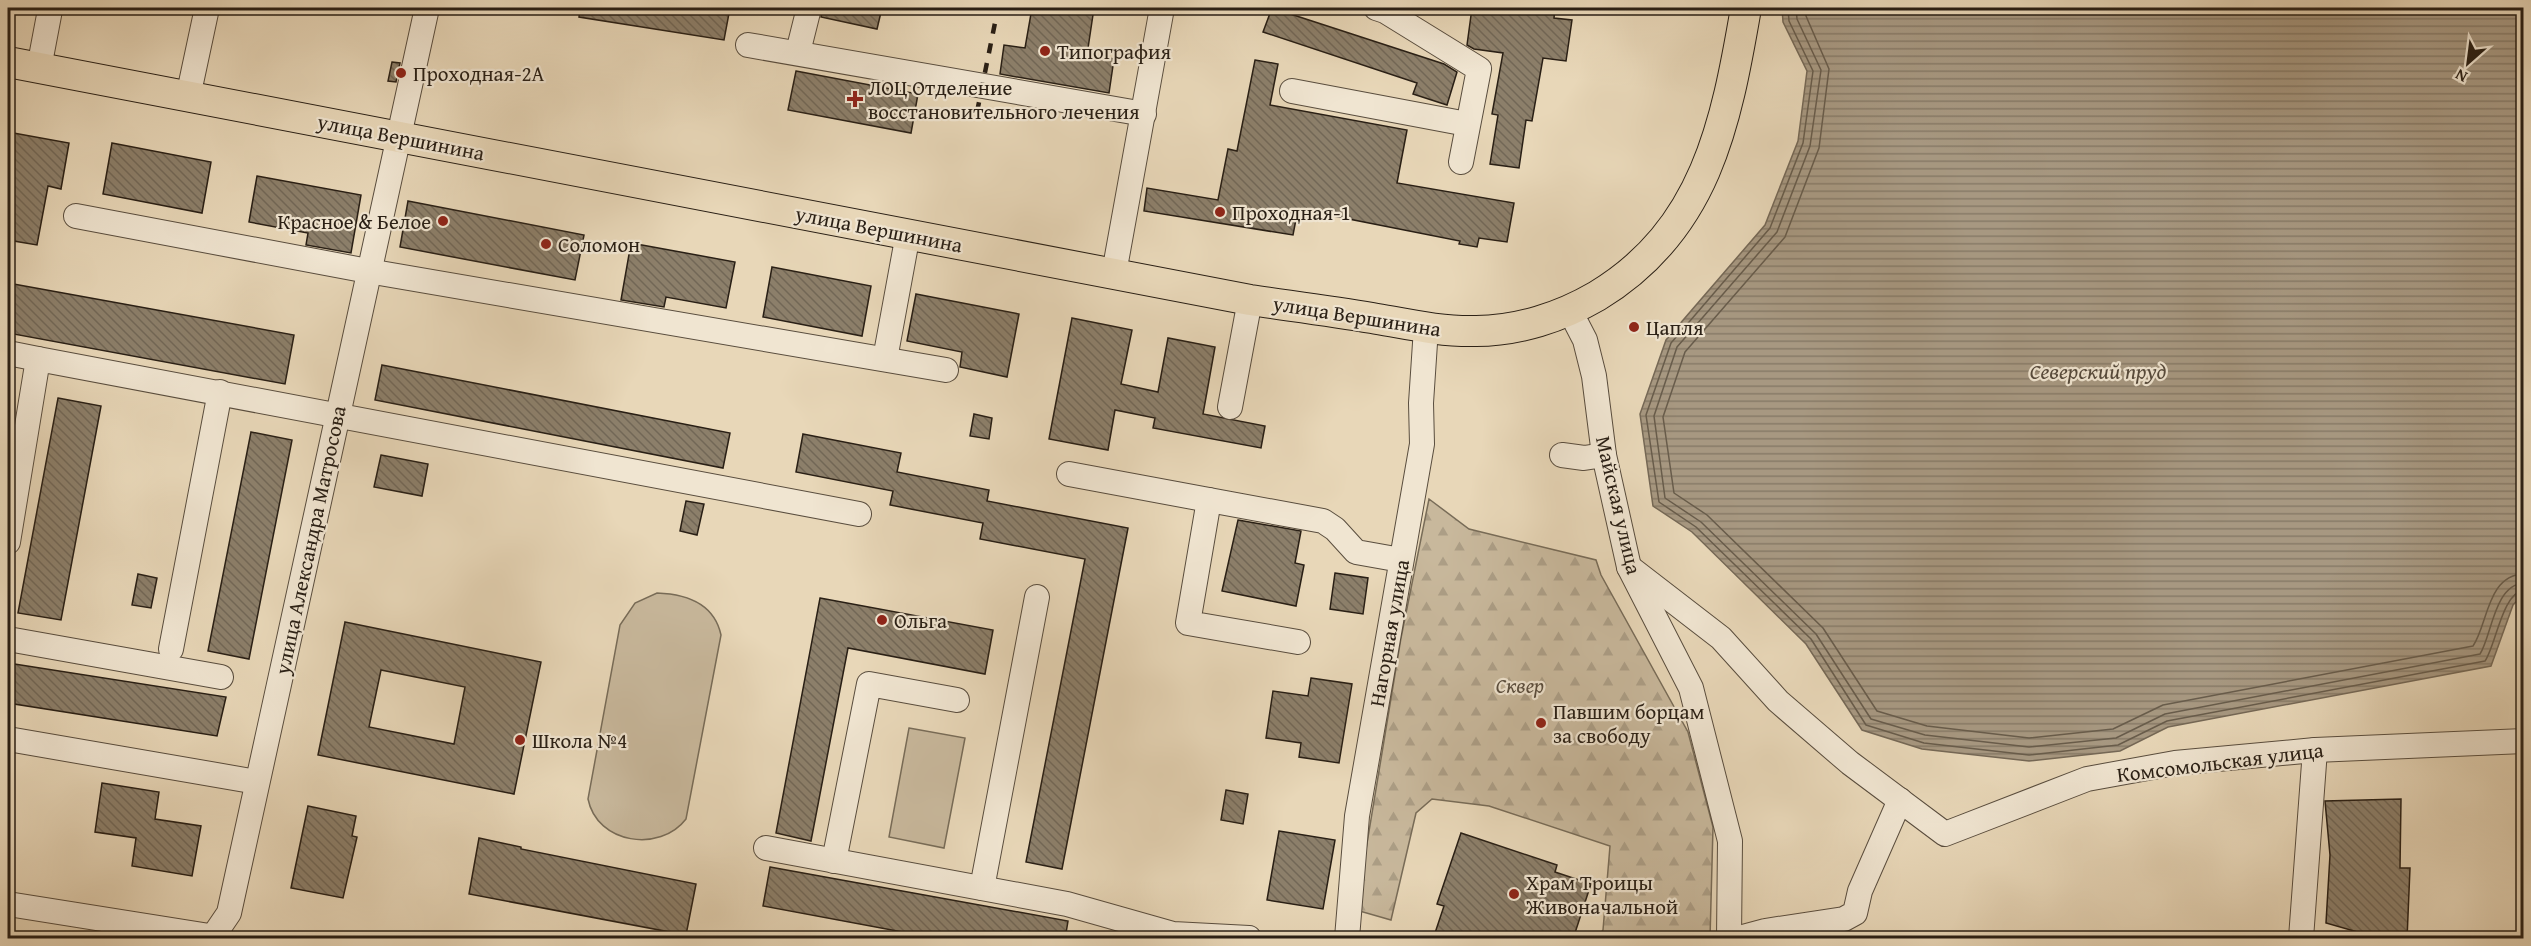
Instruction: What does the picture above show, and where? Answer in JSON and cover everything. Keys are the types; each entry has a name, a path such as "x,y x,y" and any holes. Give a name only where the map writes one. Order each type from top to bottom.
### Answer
{"main road":[{"name":"улица Вершинина","path":"8,62 1250,300 1426,328 1467,331 1494,330 1535,323 1570,311 1632,272 1677,224 1699,186 1719,136 1744,19"}],"street":[{"path":"189,97 207,8"},
{"name":"улица Александра Матросова","path":"216,938 229,913 427,8"},
{"path":"798,52 809,8"},
{"path":"1114,273 1162,8"},
{"path":"1382,9 1479,69 1461,162"},
{"path":"39,69 50,10"},
{"path":"748,45 1144,114"},
{"path":"1292,92 1467,124"},
{"path":"76,216 368,271 946,369"},
{"path":"885,359 908,234"},
{"path":"1230,407 1250,300"},
{"name":"Майская улица","path":"1570,311 1585,340 1594,376 1604,455 1629,567 1691,688 1730,841 1729,939"},
{"name":"Нагорная улица","path":"1347,939 1357,816 1422,444 1432,404 1426,328"},
{"path":"8,353 337,413 859,514"},
{"path":"8,542 38,358"},
{"path":"171,649 220,392"},
{"path":"1562,455 1584,458 1604,455"},
{"path":"1070,474 1323,522 1335,529 1356,552 1401,561"},
{"path":"1209,500 1188,623 1298,642"},
{"name":"Комсомольская улица","path":"1629,567 1721,638 1778,701 1850,763 1945,834 2087,778 2175,763 2315,750 2523,741"},
{"path":"981,888 1037,597"},
{"path":"8,639 221,677"},
{"path":"834,861 868,684 957,700"},
{"path":"8,739 257,782"},
{"path":"2301,939 2315,750"},
{"path":"1739,939 1765,931 1844,919 1854,913 1860,891 1900,800"},
{"path":"766,849 1067,904 1173,936 1249,939"},
{"path":"8,904 105,929 216,938"}],"green space":[{"name":"Сквер","path":"1429,499 1469,529 1596,560 1601,575 1688,732 1713,827 1710,938 1597,938 1603,930 1610,846 1489,806 1432,799 1416,813 1391,920 1356,910 1401,638"},
{"path":"657,593 678,595 697,602 712,615 721,635 686,819 675,830 661,837 631,839 603,826 594,814 588,799 620,625 635,603"},
{"path":"909,728 965,738 944,848 889,837"}],"water":[{"name":"Северский пруд","path":"1782,8 2523,8 2524,594 2513,605 2491,666 2168,727 2120,751 2029,761 1922,749 1862,730 1806,644 1692,532 1653,506 1640,414 1666,340 1765,225 1798,141 1807,71 1783,22"}],"building":[{"path":"580,8 730,8 724,40 579,17"},
{"path":"823,8 882,8 877,29 821,17"},
{"name":"Типография","path":"1032,8 1094,8 1087,55 1114,59 1109,93 1000,74 1004,45 1025,48"},
{"path":"1272,8 1444,64 1457,72 1447,105 1413,94 1417,83 1263,32"},
{"path":"1472,8 1555,8 1554,18 1572,20 1566,61 1543,58 1532,121 1526,120 1519,168 1490,164 1498,115 1492,114 1503,53 1474,49 1467,45"},
{"path":"1255,60 1278,64 1270,105 1407,130 1397,183 1514,203 1507,242 1479,238 1477,247 1459,244 1460,241 1298,209 1293,235 1144,211 1147,188 1218,200 1228,149 1237,151"},
{"path":"392,62 400,63 396,82 388,81"},
{"path":"796,71 918,94 911,133 788,110"},
{"path":"8,132 69,143 61,189 48,186 37,245 8,240"},
{"path":"112,143 211,162 202,213 103,194"},
{"path":"257,176 361,195 351,253 306,245 308,233 249,222"},
{"path":"408,201 584,235 575,280 400,247"},
{"path":"631,243 735,262 726,308 666,297 664,307 621,300"},
{"path":"772,267 871,286 862,336 763,317"},
{"path":"8,283 294,335 285,384 8,333"},
{"path":"916,294 1019,314 1007,377 960,367 962,352 907,341"},
{"path":"1072,318 1132,330 1121,384 1158,392 1168,338 1215,347 1203,414 1265,426 1261,448 1153,428 1155,418 1115,410 1108,450 1049,439"},
{"path":"382,365 730,433 723,468 375,400"},
{"path":"58,398 101,406 61,620 18,613"},
{"path":"974,414 992,418 989,439 970,436"},
{"path":"251,432 292,440 249,659 208,651"},
{"path":"803,434 901,453 897,472 989,490 987,501 1128,528 1062,869 1026,862 1085,559 980,539 983,523 890,505 893,491 796,472"},
{"path":"381,455 428,464 422,496 374,487"},
{"path":"686,501 704,504 697,535 680,531"},
{"path":"1238,520 1301,531 1295,563 1304,565 1296,606 1222,591"},
{"path":"1335,573 1368,578 1363,614 1330,609"},
{"path":"138,574 157,578 151,608 132,605"},
{"path":"820,598 993,630 985,674 848,648 811,841 776,833"},
{"path":"345,622 541,662 514,794 318,755","holes":["381,670 465,687 454,744 369,727"]},
{"path":"8,663 226,697 217,736 8,703"},
{"path":"1311,678 1352,684 1339,763 1299,757 1301,743 1266,738 1273,691 1308,696"},
{"path":"102,783 159,792 155,819 201,826 192,876 132,866 136,838 95,832"},
{"path":"1226,790 1248,794 1243,824 1221,820"},
{"path":"2401,799 2400,868 2410,868 2407,939 2382,939 2326,923 2330,855 2325,801"},
{"path":"308,806 356,816 352,836 357,837 343,898 291,888"},
{"path":"1279,831 1335,840 1323,909 1267,900"},
{"name":"Храм Троицы Живоначальной","path":"1461,833 1557,865 1555,872 1591,884 1573,939 1451,939 1435,933 1444,906 1437,904"},
{"path":"479,838 521,847 521,849 696,884 686,935 469,894"},
{"path":"770,867 1068,921 1065,939 940,939 763,906"}],"railway":[{"path":"977,112 998,8"}],"place":[{"name":"Типография","path":"1045,51"},
{"name":"Проходная-2А","path":"401,73"},
{"name":"ЛОЦ Отделение восстановительного лечения","path":"855,99"},
{"name":"Проходная-1","path":"1220,212"},
{"name":"Красное & Белое","path":"443,221"},
{"name":"Соломон","path":"546,244"},
{"name":"Цапля","path":"1634,327"},
{"name":"Ольга","path":"882,620"},
{"name":"Павшим борцам за свободу","path":"1541,723"},
{"name":"Школа №4","path":"520,740"},
{"name":"Храм Троицы Живоначальной","path":"1514,894"}]}
